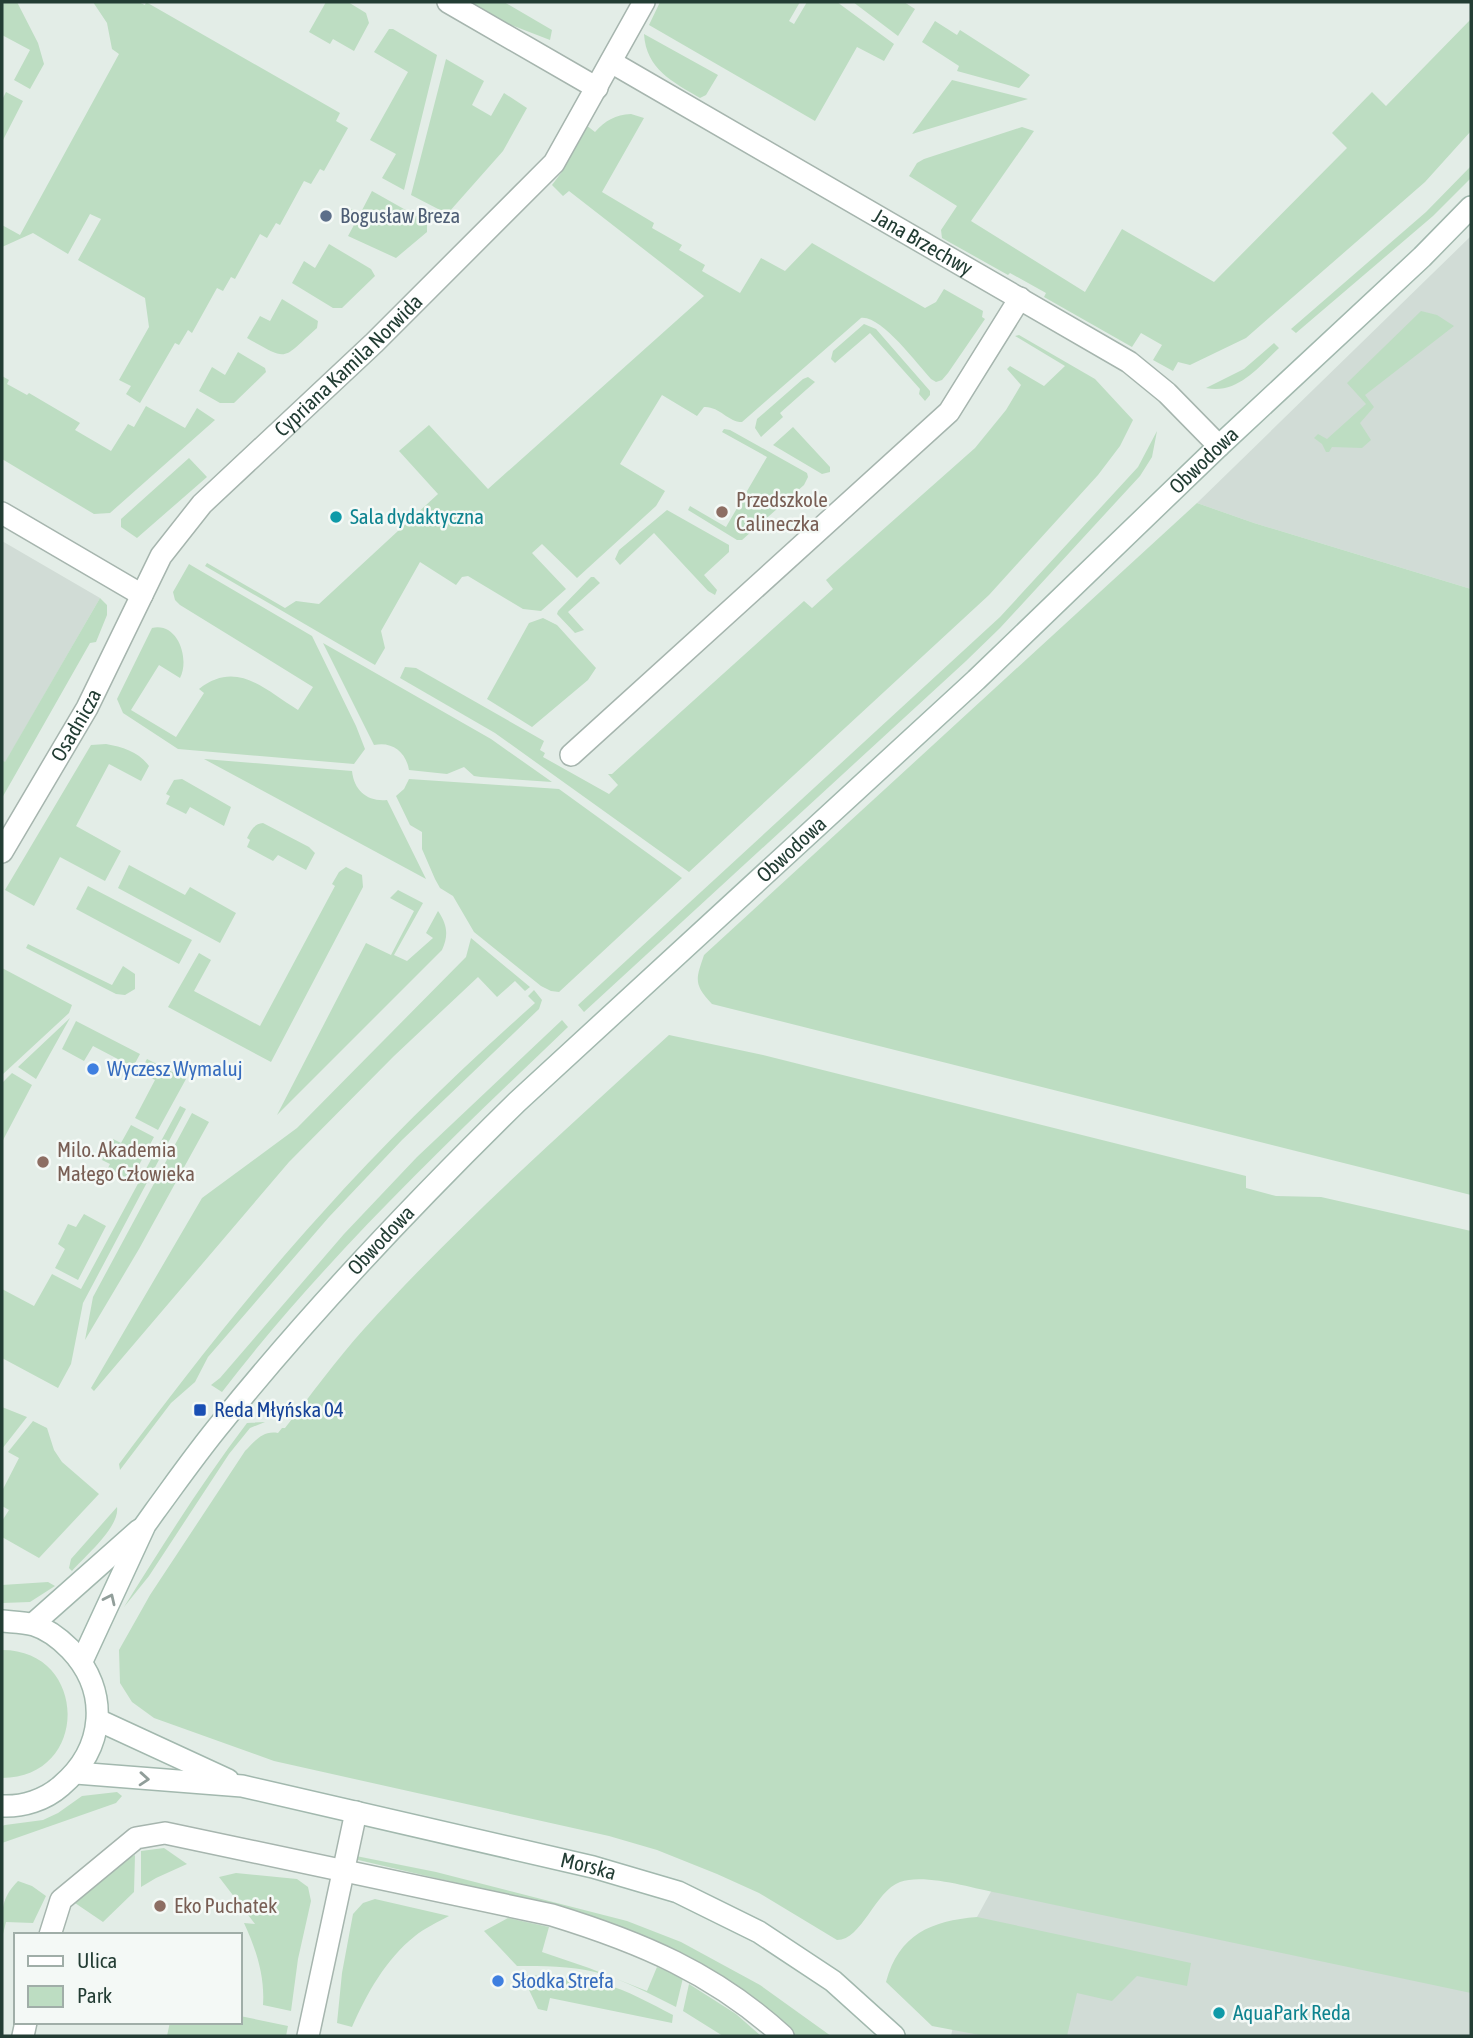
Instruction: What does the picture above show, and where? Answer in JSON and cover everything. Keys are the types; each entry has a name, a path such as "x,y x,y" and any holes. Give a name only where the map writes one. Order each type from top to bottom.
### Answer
{"street":[{"path":"447,2 597,88"},
{"name":"Cypriana Kamila Norwida","path":"142,595 161,556 202,504 374,343 554,163 644,2"},
{"name":"Jana Brzechwy","path":"611,62 1129,362 1167,393 1219,446"},
{"name":"Obwodowa","path":"33,1625 145,1525 251,1387 343,1281 445,1173 535,1085 976,680 1219,446 1422,257 1471,207"},
{"path":"571,755 949,412 1020,298"},
{"path":"2,513 142,595"},
{"name":"Osadnicza","path":"2,852 87,708 142,595"},
{"name":"Obwodowa","path":"82,1661 145,1525"},
{"path":"2,1621 33,1625 60,1639 82,1661 97,1699 97,1720 91,1748 76,1773 49,1796 15,1807 2,1806"},
{"name":"Morska","path":"97,1720 242,1786"},
{"name":"Morska","path":"76,1773 242,1786 593,1867 678,1892 760,1932 834,1981 894,2036"},
{"path":"309,2036 356,1812"},
{"path":"51,1933 61,1900 136,1838 165,1833 552,1916 609,1933 657,1952 720,1988 783,2036"}],"shaded area":[{"path":"1471,236 1471,589 1197,503"},
{"path":"2,541 100,598 2,768"},
{"path":"999,1877 1471,1981 1471,2036 951,2036 977,1917"}],"green space":[{"path":"2,2 17,2 38,43 44,64 30,89 14,80 30,50 2,35"},
{"path":"93,2 138,2 145,5 146,2 340,113 336,121 348,128 324,171 320,169 311,184 304,181 280,225 276,223 267,238 260,234 235,279 231,277 223,291 217,288 192,333 188,330 179,345 175,343 140,403 126,394 131,386 119,380 149,327 145,298 78,260 101,219 90,214 68,254 33,233 2,247 2,225 20,235 119,54 112,49 107,23"},
{"path":"326,2 348,2 366,13 369,23 354,51 333,39 330,44 309,32"},
{"path":"469,2 504,2 552,30 550,40 488,16"},
{"path":"660,2 800,2 789,21 794,24 807,2 837,2 894,44 884,61 857,47 815,121 649,25"},
{"path":"853,2 904,2 915,9 898,36"},
{"path":"1471,19 1471,131 1425,182 1246,338 1190,365 1178,362 1173,371 1153,360 1162,345 1141,333 1132,347 1044,297 1046,293 942,238 941,230 957,206 909,176 917,163 924,159 1022,127 1034,131 971,221 1085,292 1122,229 1214,282 1347,148 1332,133 1372,92 1386,106"},
{"path":"935,21 957,35 960,30 1030,75 1019,88 957,71 959,66 922,42"},
{"path":"389,29 437,55 404,190 382,178 396,154 370,140 408,72 374,52"},
{"path":"644,34 718,75 706,95 700,98 663,73 650,57"},
{"path":"446,59 484,81 472,105 491,116 504,93 527,108 503,151 449,212 411,195"},
{"path":"952,80 1028,99 912,134"},
{"path":"6,92 23,101 2,142 2,100"},
{"path":"631,114 644,118 602,192 654,223 652,228 682,245 679,250 705,265 702,271 740,293 761,258 785,271 812,243 925,308 936,302 944,289 983,311 982,317 985,319 948,373 942,380 936,382 931,379 888,332 869,319 861,318 742,422 732,420 709,407 704,407 697,416 662,395 620,464 665,491 656,506 577,578 542,544 532,553 566,589 541,611 523,609 468,576 462,577 456,585 420,562 381,631 385,648 375,665 205,566 207,563 285,608 296,601 319,604 438,494 399,451 429,425 488,489 704,296 569,191 563,196 552,185 586,125 595,132 611,119"},
{"path":"1471,166 1471,178 1433,216 1296,333 1291,329 1426,212"},
{"path":"372,191 427,222 427,232 396,258 348,236 354,225 343,220 349,208 360,214"},
{"path":"329,244 371,269 375,276 342,308 333,308 292,283 304,261 315,268"},
{"path":"282,299 318,321 317,328 290,352 279,354 247,338 260,316 270,321"},
{"path":"1421,311 1437,315 1454,326 1365,395 1374,407 1360,423 1371,440 1362,448 1332,447 1326,452 1322,444 1314,438 1318,434 1327,439 1366,404 1347,383"},
{"path":"864,324 876,329 930,391 925,401 919,394 920,389 870,333 835,363 831,359 833,351"},
{"path":"1019,335 1095,379 1133,420 1120,446 1098,475 989,595 689,872 495,733 400,678 405,667 416,668 544,741 540,750 545,753 543,757 609,794 618,785 608,774 612,774 804,601 812,608 833,589 826,580 975,448 1006,410 1021,385 1007,369 1010,366 1044,386 1065,366 1015,336"},
{"path":"1274,343 1279,348 1247,378 1228,387 1206,388 1244,369"},
{"path":"238,352 265,368 266,372 234,403 220,403 199,391 212,367 225,375"},
{"path":"2,376 9,380 7,384 27,395 29,393 80,423 75,430 111,451 128,424 134,427 146,406 185,428 197,408 215,420 110,513 94,514 2,459"},
{"path":"808,377 815,382 780,413 783,417 761,437 755,428 757,419"},
{"path":"793,427 830,467 830,472 822,474 773,445"},
{"path":"724,429 807,473 808,477 804,485 742,540 737,540 688,510 690,506 726,527 767,457 722,432"},
{"path":"1157,431 1152,457 1140,476 1000,628 584,1012 578,1005 1000,617 1138,467"},
{"path":"189,458 207,477 137,538 121,527 121,519"},
{"path":"1197,503 1471,589 1471,1195 712,1004 699,986 698,976 704,955"},
{"path":"667,510 729,545 729,552 704,575 717,590 715,595 708,591 654,533 620,565 615,559 619,550"},
{"path":"189,564 312,636 365,749 354,764 178,749 123,713 117,699 152,628 161,628 175,636 182,652 183,670 180,678 159,665 131,710 176,737 204,693 199,689 213,680 238,677 250,681 298,710 313,687 180,605 173,592"},
{"path":"591,577 600,583 568,612 584,630 575,633 557,614"},
{"path":"100,598 107,605 107,615 96,642 90,643 2,798 2,760 5,762"},
{"path":"543,618 557,625 596,668 588,680 532,727 487,699 529,623"},
{"path":"323,643 491,739 552,782 474,776 464,767 447,774 409,770 405,758 397,749 387,745 374,745"},
{"path":"106,744 130,751 149,766 141,781 109,764 76,826 121,851 105,881 60,857 34,906 5,890 91,745"},
{"path":"204,759 352,771 353,778 363,794 374,799 387,800 426,879"},
{"path":"182,779 231,807 224,826 190,807 186,814 166,804 170,796 166,794 174,780"},
{"path":"409,779 559,789 682,878 559,992 551,991 541,986 474,932 453,896 440,888 422,849 422,832 410,825 396,796 404,789"},
{"path":"263,823 309,847 315,853 306,870 278,855 273,861 247,847 251,830"},
{"path":"129,865 185,895 190,887 236,913 220,943 118,888"},
{"path":"346,867 362,875 363,887 271,1062 168,1007 199,953 211,960 194,991 260,1026 335,886 332,884 339,872"},
{"path":"88,886 192,940 179,964 76,909"},
{"path":"398,890 423,903 394,955 407,961 433,938 426,933 438,911 446,930 442,950 277,1115 366,943 391,955 414,911 390,898"},
{"path":"471,938 530,987 525,991 515,981 497,997 478,977 394,1056 289,1162 94,1391 91,1388 202,1198 297,1128 466,957"},
{"path":"28,944 112,985 123,966 135,974 135,989 125,995 116,994 26,948"},
{"path":"2,968 72,1005 69,1013 2,1075"},
{"path":"534,990 542,1000 539,1009 402,1140 329,1217 208,1357 195,1382 171,1403 120,1470 119,1464 168,1400 296,1242 400,1131 535,1003 528,996"},
{"path":"70,1018 36,1079 18,1067"},
{"path":"562,1020 568,1027 432,1158 344,1249 261,1343 222,1392 211,1385 220,1378 344,1234 417,1157"},
{"path":"76,1021 140,1054 133,1067 93,1046 84,1061 62,1049"},
{"path":"669,1035 763,1055 1246,1176 1246,1188 1276,1196 1321,1197 1471,1231 1471,1993 935,1880 910,1880 891,1887 854,1932 837,1940 759,1893 657,1850 609,1836 274,1761 154,1718 132,1702 120,1683 119,1650 150,1595 245,1451 264,1435 278,1433 285,1428 354,1341 437,1252 513,1178"},
{"path":"147,1059 186,1079 158,1130 135,1118 155,1080 140,1072"},
{"path":"12,1073 32,1085 2,1142 2,1083"},
{"path":"180,1106 186,1109 83,1303 71,1364 58,1388 2,1358 2,1289 34,1306 52,1274 81,1289"},
{"path":"192,1113 209,1122 85,1340 93,1297"},
{"path":"131,1125 154,1137 131,1180 108,1168 110,1164 102,1160 113,1139 121,1143"},
{"path":"84,1214 106,1226 78,1280 55,1268 65,1249 58,1244 68,1224 76,1227"},
{"path":"2,1407 27,1417 2,1449"},
{"path":"33,1421 47,1428 54,1450 62,1462 99,1494 39,1558 2,1537 2,1521 9,1510 2,1506 2,1491 19,1458 8,1452"},
{"path":"265,1422 250,1428 229,1454 149,1576 124,1607 230,1445 247,1423"},
{"path":"117,1507 108,1532 72,1571 69,1568 71,1559"},
{"path":"48,1582 55,1586 30,1602 2,1603 2,1585"},
{"path":"2,1650 31,1656 51,1670 63,1690 68,1714 64,1738 51,1758 31,1772 2,1778"},
{"path":"117,1792 122,1796 116,1803 2,1843 2,1826 43,1820 82,1796"},
{"path":"164,1848 187,1864 141,1887 141,1851"},
{"path":"135,1855 134,1892 103,1922 75,1903 113,1865"},
{"path":"356,1856 436,1872 627,1921 681,1942 760,1985 831,2036 793,2036 748,1997 691,1959 615,1924 559,1907 354,1859"},
{"path":"236,1873 297,1879 308,1887 311,1901 298,1959 291,2011 263,2005 259,1963 244,1923 255,1924 219,1877"},
{"path":"18,1881 32,1886 46,1896 33,1923 6,1922 2,1938 5,1900"},
{"path":"375,1899 449,1916 419,1933 395,1955 371,1989 352,2027 337,2023 342,1973 353,1914 363,1903"},
{"path":"977,1917 1191,1963 1187,1986 1137,1976 1112,2001 1077,1993 1067,2036 985,2036 932,2026 886,1982 892,1966 908,1941 919,1933 945,1922"},
{"path":"508,1918 549,1927 542,1952 589,1968 647,1991 657,1967 683,1978 676,2007 626,1983 595,1972 566,1967 517,1966 484,1931"},
{"path":"522,1975 573,1978 612,1987 673,2015 672,2023 550,1998 547,2011 538,2009"},
{"path":"689,1984 736,2014 761,2036 723,2036 683,2011"},
{"path":"242,2016 288,2026 286,2036 167,2036 170,2024 242,2024"}],"place":[{"name":"Bogusław Breza","path":"326,216"},
{"name":"Przedszkole Calineczka","path":"722,512"},
{"name":"Sala dydaktyczna","path":"336,517"},
{"name":"Wyczesz Wymaluj","path":"93,1069"},
{"name":"Milo. Akademia Małego Człowieka","path":"43,1162"},
{"name":"Reda Młyńska 04","path":"200,1410"},
{"name":"Eko Puchatek","path":"160,1906"},
{"name":"Słodka Strefa","path":"498,1981"},
{"name":"AquaPark Reda","path":"1219,2013"}]}
